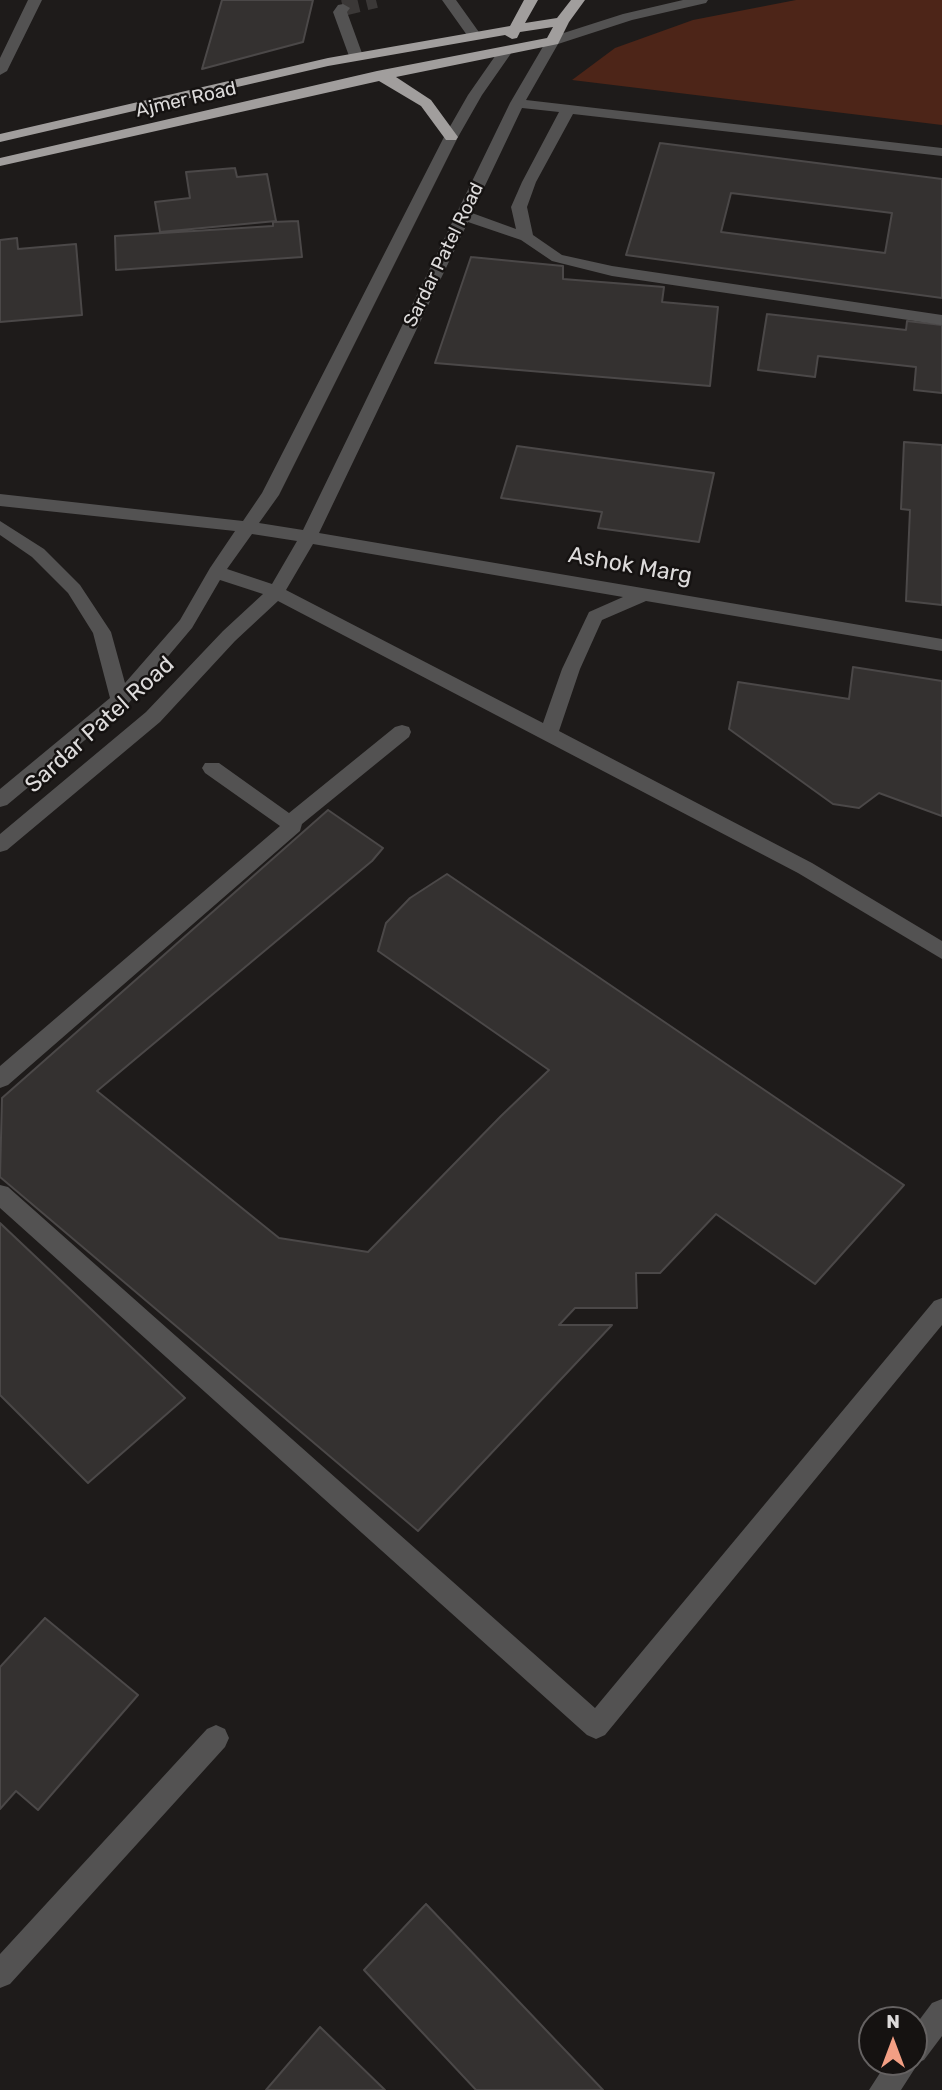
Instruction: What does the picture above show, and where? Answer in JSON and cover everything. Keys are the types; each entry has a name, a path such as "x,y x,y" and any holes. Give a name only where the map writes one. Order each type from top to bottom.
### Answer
{"highway":[{"path":"505,52 531,0"},
{"name":"Sardar Patel Road","path":"553,41 562,22 578,0"},
{"name":"Ajmer Road","path":"0,138 328,62 562,22"},
{"name":"Ajmer Road","path":"0,162 381,76 553,41"},
{"path":"328,62 381,76 426,103 450,137"}],"street":[{"path":"0,71 35,0"},
{"path":"449,0 474,35"},
{"path":"553,41 628,18 701,0"},
{"path":"343,8 341,12 356,57"},
{"path":"562,22 628,18"},
{"path":"0,36 19,37"},
{"name":"Sardar Patel Road","path":"309,536 517,103 553,41"},
{"path":"505,52 450,137 270,495 216,572 276,592 549,734 805,868 942,951"},
{"path":"517,103 942,152"},
{"path":"527,237 519,207 529,182 569,107"},
{"path":"463,215 527,237 558,258 612,271 942,320"},
{"name":"Ashok Marg","path":"0,500 309,536 942,645"},
{"path":"0,527 38,553 74,589 102,632 120,700"},
{"path":"276,592 309,536"},
{"name":"Sardar Patel Road","path":"0,800 120,700 186,624 216,572"},
{"name":"Sardar Patel Road","path":"0,845 153,717 229,636 276,592"},
{"path":"549,734 571,669 595,616 648,593"},
{"path":"289,824 402,732"},
{"path":"0,1079 293,827 212,768"},
{"path":"0,1194 596,1726 942,1308"},
{"path":"0,1974 216,1738"},
{"path":"928,2032 942,2013"},
{"path":"883,2090 894,2076"}],"shaded area":[{"path":"796,0 942,0 942,125 572,80 615,48 693,20"}],"building":[{"path":"222,0 313,0 303,42 202,69"},
{"path":"660,143 942,179 942,298 626,255","holes":["731,193 892,213 885,253 721,232"]},
{"path":"235,168 237,177 267,174 276,221 160,232 155,202 190,198 186,172"},
{"path":"298,221 302,257 116,270 115,236 273,226 273,222"},
{"path":"17,238 18,249 76,244 82,315 0,322 0,240"},
{"path":"471,257 563,266 563,279 664,287 662,302 718,307 710,386 435,363"},
{"path":"767,314 906,330 907,321 942,325 942,393 914,390 916,367 818,356 815,377 758,370"},
{"path":"904,442 942,445 942,605 906,601 910,510 901,509"},
{"path":"517,446 714,473 699,542 598,528 602,512 501,498"},
{"path":"853,667 942,681 942,816 879,793 859,808 833,804 729,729 738,682 849,699"},
{"path":"328,810 383,848 372,861 97,1091 279,1238 368,1252 549,1070 378,951 386,923 410,898 447,874 904,1185 815,1284 716,1214 660,1273 636,1273 637,1308 575,1308 559,1325 612,1325 418,1531 0,1177 2,1098"},
{"path":"0,1223 185,1398 88,1483 0,1395"},
{"path":"45,1618 138,1695 38,1810 16,1791 0,1809 0,1667"},
{"path":"426,1904 603,2090 476,2090 364,1970"},
{"path":"320,2027 385,2090 266,2090"}],"tunnel":[{"path":"343,8 376,0"}]}
